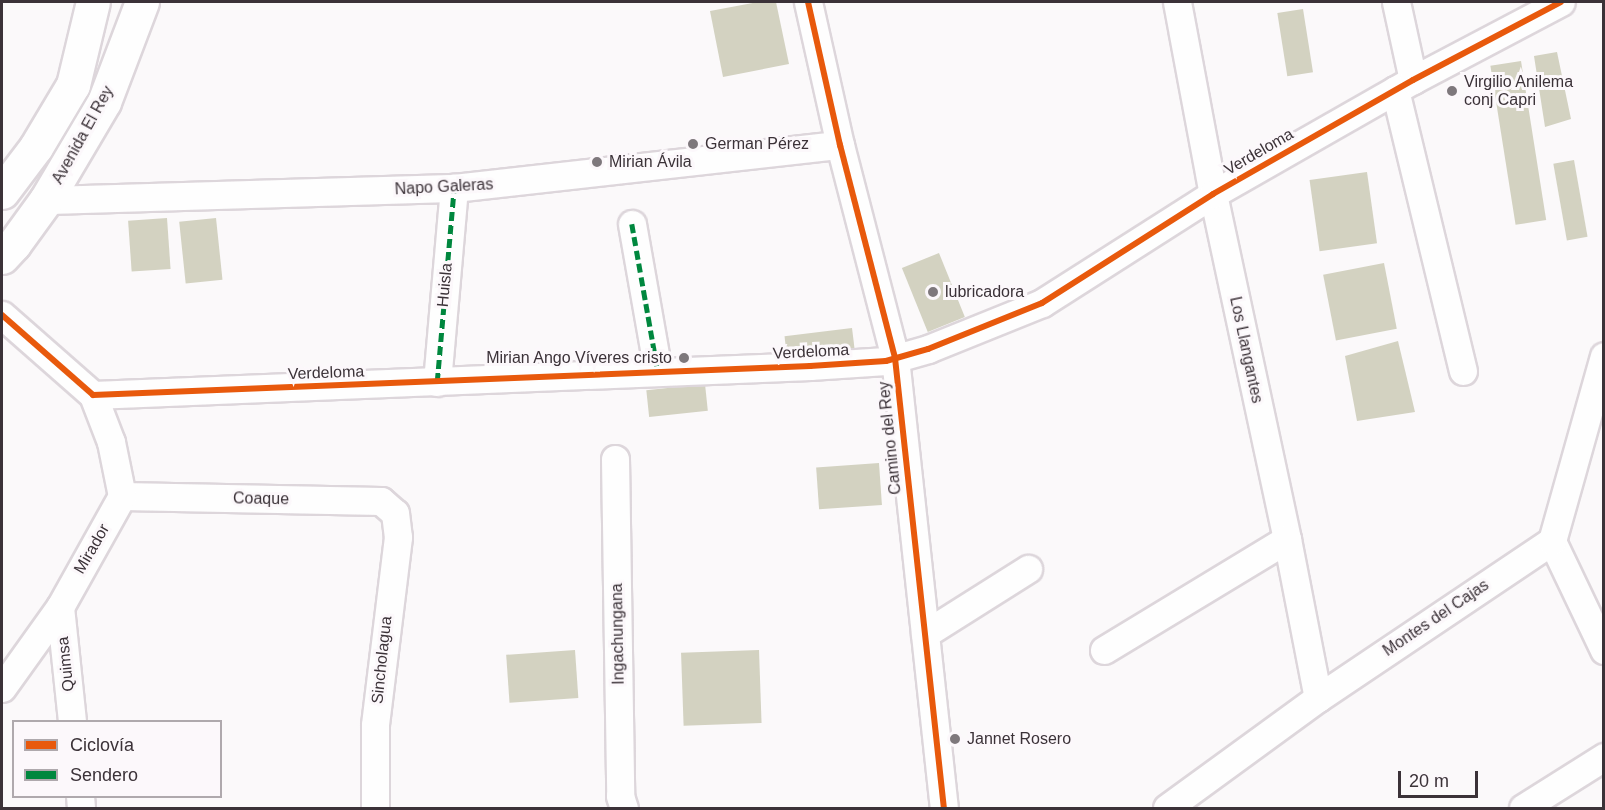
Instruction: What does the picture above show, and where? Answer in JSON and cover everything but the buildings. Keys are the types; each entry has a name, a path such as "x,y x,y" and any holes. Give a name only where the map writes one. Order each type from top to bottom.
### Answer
{"main road":[{"name":"Avenida El Rey","path":"2,192 36,147 73,85 93,2"},
{"name":"Avenida El Rey","path":"2,256 14,244 45,200 104,102 142,2"}],"street":[{"name":"Camino del Rey","path":"808,2 840,145 896,358 944,808"},
{"name":"Los Llangantes","path":"1177,2 1213,194 1287,538 1318,698"},
{"path":"1396,2 1404,85 1463,370"},
{"name":"Verdeloma","path":"93,395 810,366 896,358 928,349 1042,303 1213,194 1404,85 1562,2"},
{"name":"Napo Galeras","path":"45,200 454,188 840,145"},
{"name":"Huisla","path":"436,382 454,188"},
{"path":"632,224 658,371"},
{"path":"2,315 93,395 111,442 122,496"},
{"path":"1604,356 1552,541 1604,650"},
{"name":"Ingachungana","path":"615,459 620,796 624,808"},
{"name":"Coaque","path":"122,496 381,501 395,513"},
{"name":"Mirador","path":"2,688 60,607 122,496"},
{"name":"Sincholagua","path":"375,808 375,725 398,537 395,513"},
{"path":"1104,650 1287,538"},
{"name":"Montes del Cajas","path":"1167,808 1318,698 1552,541"},
{"path":"925,634 1028,568"},
{"name":"Quimsa","path":"60,607 72,720"},
{"path":"1523,808 1604,757"}],"marked path":[{"path":"437,382 454,188"},
{"path":"632,224 658,371"}],"cycle path":[{"path":"808,2 840,145 895,358 944,808"},
{"path":"2,315 93,395 886,361 928,349 1042,303 1213,194 1413,80 1561,2"}],"place":[{"name":"Virgilio Anilema conj Capri","path":"1452,91"},
{"name":"German Pérez","path":"693,144"},
{"name":"Mirian Ávila","path":"597,162"},
{"name":"lubricadora","path":"933,292"},
{"name":"Mirian Ango Víveres cristo","path":"684,358"},
{"name":"Jannet Rosero","path":"955,739"}]}
